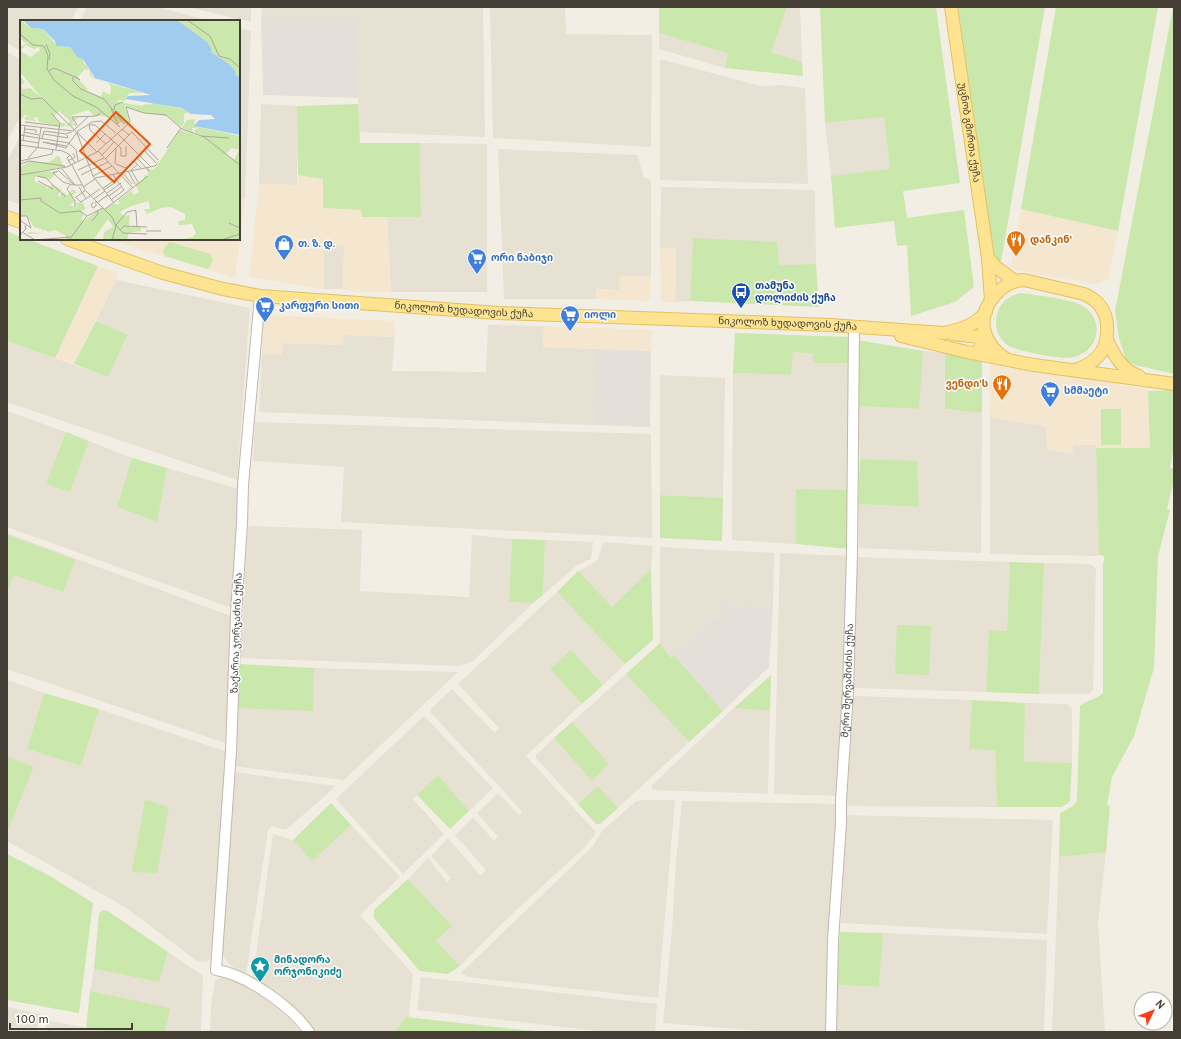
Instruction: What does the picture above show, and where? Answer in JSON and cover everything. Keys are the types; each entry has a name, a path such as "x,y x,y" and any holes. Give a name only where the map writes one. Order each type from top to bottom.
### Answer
{"main road":[{"name":"უცნობ გმირთა ქუჩა","path":"951,7 988,258 991,300"},
{"path":"7,217 20,222"},
{"name":"ნიკოლოზ ხუდადოვის ქუჩა","path":"70,240 163,273 223,289 260,296 499,313 830,325 854,328 944,333 961,330 975,322 986,312"},
{"path":"988,258 996,267 1015,281 1024,280 1059,287 1088,296 1102,308 1106,315 1107,340 1115,356 1124,368 1136,375 1151,380 1174,384"},
{"name":"ნიკოლოზ ხუდადოვის ქუჩა","path":"1007,359 999,354 993,347 987,337 984,327 986,312 991,300 1007,285 1015,281"},
{"name":"ნიკოლოზ ხუდადოვის ქუჩა","path":"869,329 967,352 1072,371 1151,380"},
{"path":"944,333 979,337 982,342 981,347 978,350 967,352"},
{"path":"1072,371 1083,368 1095,360 1102,351 1107,340"}],"street":[{"name":"ზაქარია ჯორჯაძის ქუჩა","path":"260,296 243,485 231,750 216,970 241,977 253,984 286,1007 309,1032"},
{"name":"მერი შერვაშიძის ქუჩა","path":"831,1032 833,940 848,692 852,553 854,328"}],"shaded area":[{"path":"7,7 78,7 72,20 20,20 20,50 7,43"},
{"path":"87,7 157,7 207,20 80,20"},
{"path":"188,7 251,7 251,22"},
{"path":"262,7 483,7 485,137 359,132 356,20 261,20"},
{"path":"490,7 565,7 566,34 652,35 651,147 493,138"},
{"path":"787,7 800,7 802,62 770,52"},
{"path":"261,20 356,20 358,98 263,95"},
{"path":"240,28 251,31 245,199 240,197"},
{"path":"659,33 729,53 725,68 659,49"},
{"path":"7,52 20,58 20,117 7,141"},
{"path":"660,59 760,86 783,85 805,88 808,184 660,180"},
{"path":"261,104 297,106 297,185 259,184"},
{"path":"884,117 890,170 831,176 825,123"},
{"path":"20,137 20,205 7,200 7,161"},
{"path":"420,143 487,144 487,292 391,292 387,217 421,217"},
{"path":"498,149 637,155 644,177 651,180 651,277 620,276 619,290 596,289 596,299 504,299"},
{"path":"298,175 323,178 323,208 362,210 362,217 387,217 391,292 358,292 343,289 344,245 324,245 324,289 249,277 259,184 297,185"},
{"path":"661,187 815,190 816,264 779,265 693,238 690,301 675,302 676,248 660,248"},
{"path":"240,197 245,199 240,238"},
{"path":"1021,209 1118,231 1108,279 1094,284 1015,270 1011,266"},
{"path":"110,240 240,240 235,278"},
{"path":"324,245 344,245 343,289 324,289"},
{"path":"660,248 676,248 675,302 661,302"},
{"path":"98,266 119,273 116,280 74,364 55,358"},
{"path":"620,276 651,277 650,301 596,299 596,289 619,290"},
{"path":"116,280 250,308 237,480 7,402 7,341 108,377 128,336 96,321"},
{"path":"263,315 395,321 395,337 344,335 343,345 283,343 282,355 262,354"},
{"path":"488,325 544,326 543,347 596,349 593,425 259,412 262,354 282,354 282,343 343,345 343,335 395,337 392,371 486,372"},
{"path":"544,326 652,330 651,351 543,347"},
{"path":"596,349 651,351 650,427 593,425"},
{"path":"923,351 945,353 945,409 982,413 981,553 859,548 858,504 919,507 917,462 860,459 858,406 918,409"},
{"path":"793,352 813,354 813,363 849,363 849,490 796,490 796,544 732,540 733,373 791,375"},
{"path":"989,359 1148,390 1150,448 1096,448 1096,445 1073,445 1072,454 1047,450 1046,427 990,417"},
{"path":"660,375 725,378 723,498 660,495"},
{"path":"7,411 66,432 46,484 70,492 89,441 132,458 117,507 156,522 167,468 239,489 232,608 7,527"},
{"path":"990,417 1047,427 1047,450 1072,454 1073,445 1096,445 1099,555 990,554"},
{"path":"255,422 651,434 652,538 341,522 344,467 253,461"},
{"path":"248,527 362,530 360,591 469,597 472,535 512,539 509,602 533,603 473,661 460,666 240,658"},
{"path":"7,533 233,617 225,743 7,669 7,593 13,575 63,592 7,535"},
{"path":"545,540 593,542 591,559 576,566 543,595"},
{"path":"604,542 653,546 651,569 612,607 578,571 591,565 597,560"},
{"path":"660,547 774,553 773,606 723,604 723,624 715,616 671,658 660,643"},
{"path":"780,553 848,556 838,796 774,794"},
{"path":"856,557 1010,562 1007,631 989,630 986,692 853,688"},
{"path":"1044,563 1091,564 1096,569 1093,690 1089,694 1039,694"},
{"path":"557,592 625,664 603,685 571,650 550,669 582,704 526,756 595,831 595,835 586,846 510,916 460,966 436,941 452,926 408,879 428,858 447,882 451,878 431,856 448,838 481,876 486,870 455,835 473,817 494,841 498,837 477,813 498,793 519,815 522,811 431,713 431,709 452,689 495,733 499,728 458,684"},
{"path":"723,604 773,606 769,667 723,711 674,655 715,616 722,623"},
{"path":"314,668 458,672 344,780 233,766 237,708 313,710"},
{"path":"626,674 689,742 618,808 598,786 578,804 536,758 536,755 554,738 592,781 609,764 572,722"},
{"path":"7,680 44,693 27,749 81,766 99,709 228,752 213,953 210,959 206,962 197,961 125,907 7,841 7,832 34,767 7,756"},
{"path":"854,696 972,700 969,748 995,749 997,807 846,806"},
{"path":"1025,703 1067,704 1071,707 1072,763 1024,763"},
{"path":"734,708 770,711 768,794 652,790 652,785"},
{"path":"424,716 493,788 469,811 438,775 413,799 444,834 403,874 336,799"},
{"path":"234,772 336,786 286,830 272,826 268,830 246,974 231,966 221,951"},
{"path":"642,800 675,800 658,998 467,977 461,973 593,846 602,831 635,802"},
{"path":"682,801 838,804 826,1032 772,1032 663,1023"},
{"path":"846,815 1053,820 1047,934 841,923"},
{"path":"351,825 400,877 360,915 413,974 409,1017 406,1017 394,1032 313,1032 253,976 273,834 293,840 312,861"},
{"path":"1106,852 1098,923 1105,1032 1052,1032 1059,857"},
{"path":"883,933 1047,940 1044,1032 834,1032 837,985 879,987"},
{"path":"168,952 203,976 201,1032 165,1032 169,1008 90,991 94,969 159,982"},
{"path":"228,977 243,982 271,1003 290,1020 300,1032 210,1032 211,1006 215,981 220,978"},
{"path":"421,977 657,1004 655,1032 606,1032 417,1010"},
{"path":"8,1007 40,1014 37,1032 7,1032"},
{"path":"47,1020 107,1032 45,1032"}],"green space":[{"path":"659,7 787,7 771,52 802,62 803,76 725,68 728,53 659,33"},
{"path":"820,7 936,7 960,183 903,191 907,218 964,210 974,287 955,302 911,316 907,245 897,246 894,221 835,228 831,176 890,169 884,117 825,123"},
{"path":"958,7 1045,7 1002,256 1001,260 998,262 993,255"},
{"path":"1056,7 1158,7 1118,231 1021,209"},
{"path":"1173,7 1174,374 1135,365 1126,360 1119,338 1115,311"},
{"path":"358,104 360,143 420,143 421,217 362,217 361,210 323,208 323,179 298,175 297,106"},
{"path":"7,231 20,237 20,240 30,240 98,266 55,358 7,341"},
{"path":"693,238 777,242 779,265 816,264 819,307 690,301"},
{"path":"170,242 210,254 213,259 210,267 208,269 165,256 163,252 164,248"},
{"path":"1021,293 1061,299 1081,305 1090,312 1095,320 1097,329 1096,338 1092,346 1076,357 1065,358 1036,354 1009,346 999,336 996,322 997,314 1004,302 1011,296"},
{"path":"96,321 128,335 108,377 74,364"},
{"path":"735,333 850,337 849,363 813,363 813,354 793,352 791,375 733,373"},
{"path":"857,340 923,351 919,409 858,406"},
{"path":"945,353 982,358 982,413 945,409"},
{"path":"1174,390 1174,445 1170,468 1174,469 1174,479 1167,509 1170,510 1158,556 1154,668 1134,736 1112,777 1107,805 1110,806 1106,852 1059,857 1060,813 1073,806 1077,801 1080,706 1103,693 1104,556 1099,555 1096,448 1150,448 1148,391"},
{"path":"1101,409 1121,409 1121,445 1101,445"},
{"path":"66,432 89,441 70,492 46,484"},
{"path":"132,458 167,468 157,522 117,507"},
{"path":"860,459 917,461 919,507 858,504"},
{"path":"796,489 849,490 850,549 796,544"},
{"path":"660,495 723,498 722,541 660,538"},
{"path":"7,535 75,560 63,592 13,575 7,593"},
{"path":"512,539 545,540 543,595 533,603 509,602"},
{"path":"1010,562 1044,563 1039,694 986,692 989,630 1007,631"},
{"path":"651,569 653,640 625,664 557,592 578,571 612,607"},
{"path":"897,625 931,626 929,675 895,674"},
{"path":"660,643 671,658 674,655 723,711 689,742 626,674"},
{"path":"571,650 603,685 582,704 550,669"},
{"path":"239,664 314,668 313,711 237,708"},
{"path":"771,675 770,711 734,708"},
{"path":"44,693 99,709 81,766 27,749"},
{"path":"972,700 1025,703 1024,762 1072,763 1070,800 1068,803 1061,807 997,807 995,750 969,749"},
{"path":"572,722 609,764 592,781 554,738"},
{"path":"7,756 34,767 7,832"},
{"path":"438,775 469,811 450,829 417,795"},
{"path":"598,786 618,808 600,824 596,824 578,804"},
{"path":"145,800 169,807 157,873 132,872"},
{"path":"331,803 351,825 312,861 293,840"},
{"path":"7,854 50,876 93,903 79,1013 7,1000"},
{"path":"408,879 452,926 436,941 460,966 448,974 420,971 374,918 374,910"},
{"path":"103,910 108,911 168,952 159,982 94,969 99,913"},
{"path":"840,932 883,933 879,987 837,985"},
{"path":"90,991 170,1008 165,1032 107,1032 86,1028"},
{"path":"406,1017 534,1031 535,1032 394,1032"}],"place":[{"name":"დანკინ'","path":"1016,257"},
{"name":"თ. ზ. დ.","path":"284,261"},
{"name":"ორი ნაბიჯი","path":"477,275"},
{"name":"თამუნა დოლიძის ქუჩა","path":"741,309"},
{"name":"კარფური სითი","path":"265,323"},
{"name":"იოლი","path":"570,332"},
{"name":"ვენდი'ს","path":"1002,401"},
{"name":"სმმაეტი","path":"1050,408"},
{"name":"მინადორა ორჯონიკიძე","path":"260,983"}]}
